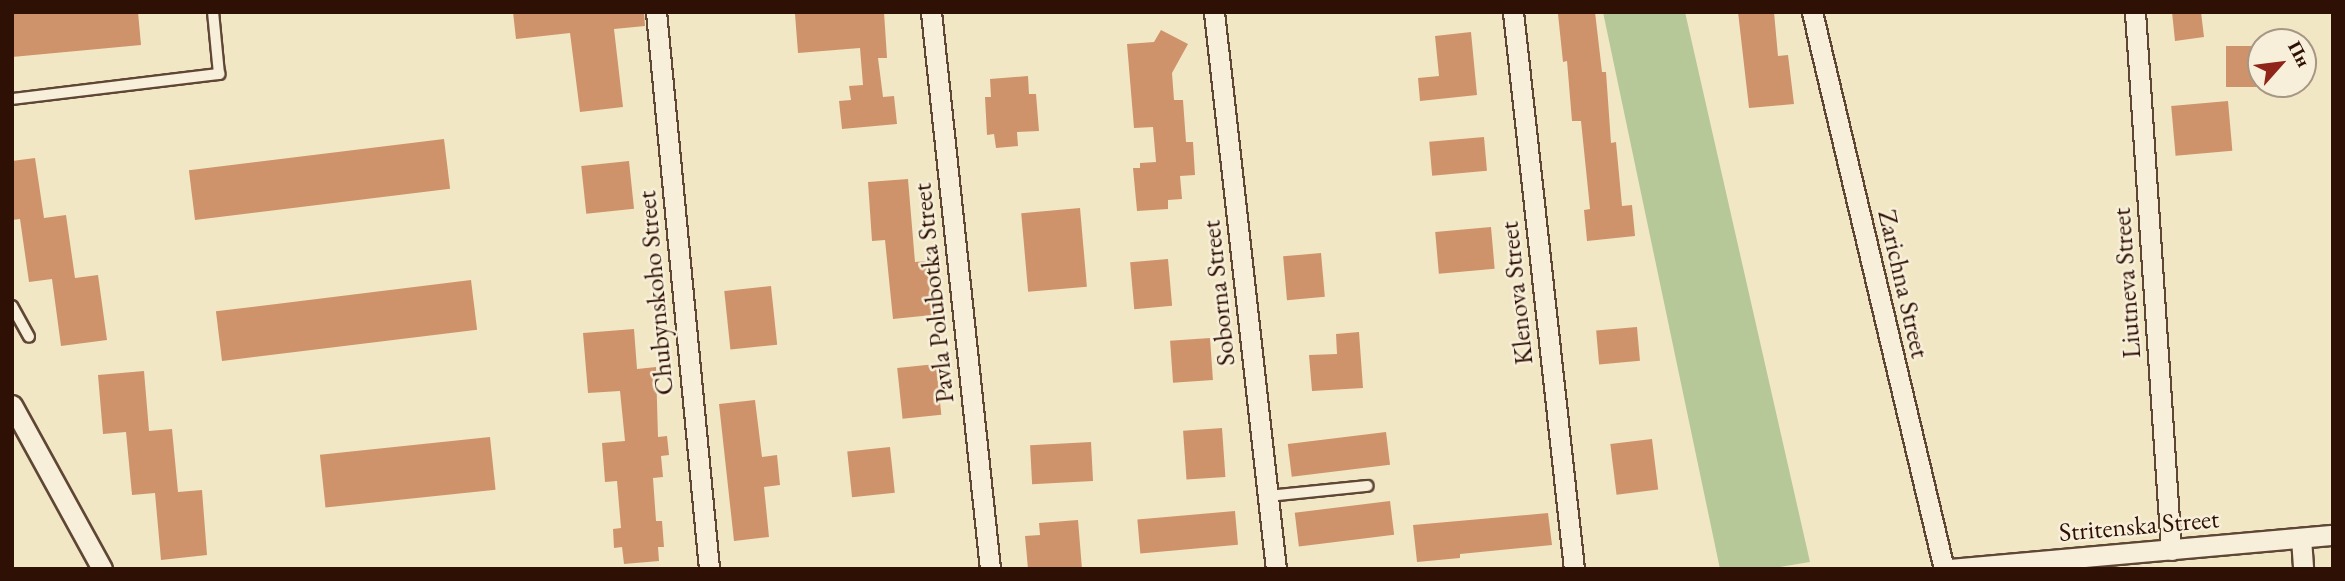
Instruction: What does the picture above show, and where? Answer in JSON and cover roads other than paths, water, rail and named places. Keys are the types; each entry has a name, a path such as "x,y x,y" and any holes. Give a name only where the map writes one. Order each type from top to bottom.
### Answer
{"street":[{"name":"Chubynskoho Street","path":"656,12 709,569"},
{"name":"Pavla Polubotka Street","path":"931,12 990,569"},
{"name":"Soborna Street","path":"1214,12 1276,569"},
{"name":"Klenova Street","path":"1513,12 1574,569"},
{"name":"Zarichna Street","path":"1812,12 1944,569"},
{"name":"Liutneva Street","path":"2135,12 2171,550"},
{"path":"12,405 102,569"},
{"name":"Stritenska Street","path":"1950,569 2333,535"},
{"path":"2301,538 2304,569"}],"lane":[{"path":"12,99 219,74 213,12"},
{"path":"12,306 29,337"},
{"path":"1268,496 1367,486"}]}
